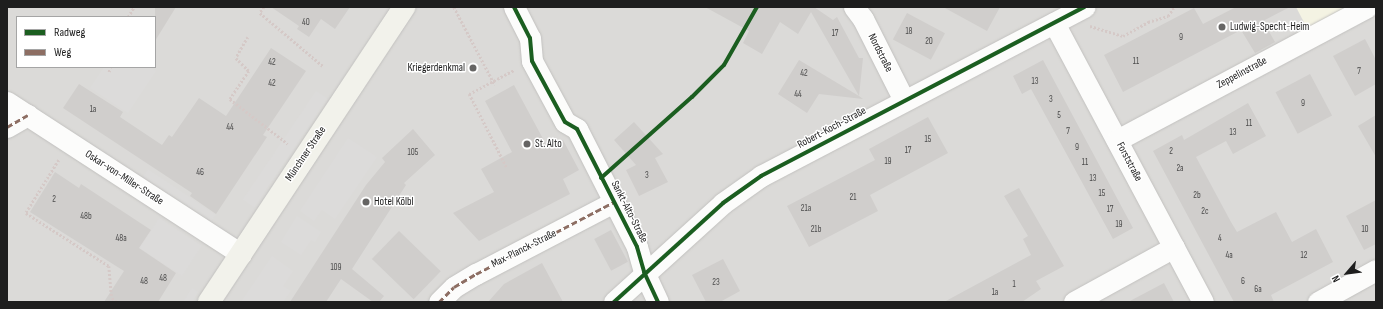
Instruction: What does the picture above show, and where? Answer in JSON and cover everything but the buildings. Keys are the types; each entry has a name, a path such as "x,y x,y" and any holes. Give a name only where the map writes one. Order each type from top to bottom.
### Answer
{"main road":[{"name":"Münchner Straße","path":"209,302 404,7"}],"street":[{"name":"Sankt-Alto-Straße","path":"514,7 530,38 532,61 566,122 576,129 637,248 644,272 658,302"},
{"name":"Nordstraße","path":"854,7 863,19 904,100"},
{"name":"Zeppelinstraße","path":"1117,140 1367,7"},
{"name":"Robert-Koch-Straße","path":"614,302 644,272 723,203 761,176 1070,14"},
{"name":"Forststraße","path":"1070,14 1117,140 1203,302"},
{"name":"Oskar-von-Miller-Straße","path":"7,102 241,254"},
{"path":"7,127 28,115"},
{"name":"Max-Planck-Straße","path":"439,302 454,287 476,274 614,202"},
{"path":"1074,302 1174,247"},
{"path":"1318,302 1376,270"}],"path":[{"path":"129,16 134,7"},
{"path":"264,7 260,13 323,66"},
{"path":"454,7 495,85"},
{"path":"1070,14 1091,27 1123,36 1148,22 1168,16 1174,7"},
{"path":"248,37 236,58 249,71 230,99 305,156"},
{"path":"109,72 110,68"},
{"path":"494,81 469,94 506,167"},
{"path":"70,143 26,213 109,266 112,298 117,302"}],"shaded area":[{"path":"7,7 1376,7 1376,302 7,302"},
{"path":"1296,7 1350,7 1308,30"},
{"path":"103,68 152,68 156,71 128,113 90,88"},
{"path":"316,91 328,99 254,207 243,200"},
{"path":"348,138 377,157 335,219 322,210 314,221 300,211"},
{"path":"148,169 216,215 210,223 142,177"},
{"path":"297,216 321,232 315,242 311,240 301,255 281,242"},
{"path":"159,218 202,246 182,276 139,248"},
{"path":"272,256 293,271 283,286 291,291 283,302 241,302"},
{"path":"192,288 198,292 192,302 183,302"}],"marked path":[{"path":"7,127 28,115"},
{"path":"439,302 454,287 476,274 614,202"}],"cycle path":[{"path":"514,7 530,38 532,61 565,122 577,129 637,247 644,272 658,302"},
{"path":"601,178 692,97 724,65 757,7"},
{"path":"614,302 723,203 761,176 1084,7"}],"place":[{"name":"Ludwig-Specht-Heim","path":"1222,27"},
{"name":"Kriegerdenkmal","path":"473,68"},
{"name":"St. Alto","path":"527,144"},
{"name":"Hotel Kölbl","path":"366,202"}]}
